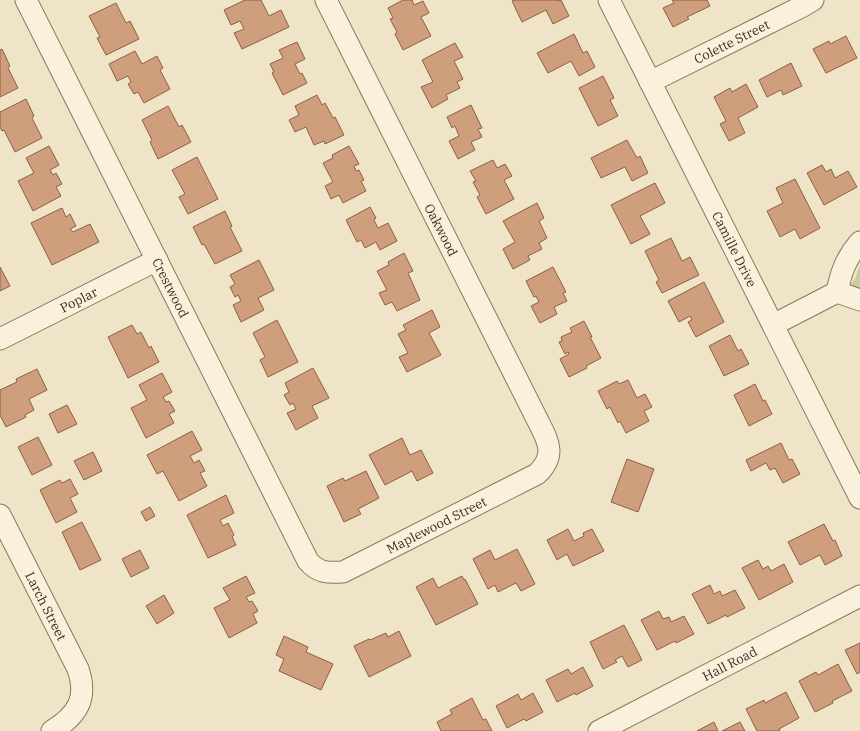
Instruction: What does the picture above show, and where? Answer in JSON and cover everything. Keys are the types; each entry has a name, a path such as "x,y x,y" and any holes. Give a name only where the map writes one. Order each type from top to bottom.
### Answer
{"street":[{"name":"Crestwood","path":"26,0 308,561 319,571"},
{"name":"Oakwood","path":"326,0 547,440 549,449 548,462"},
{"name":"Camille Drive","path":"609,0 860,498"},
{"name":"Colette Street","path":"650,82 813,0"},
{"path":"837,292 841,273 850,252 860,242"},
{"name":"Poplar","path":"0,339 157,260"},
{"path":"773,325 837,292 860,300"},
{"name":"Maplewood Street","path":"319,571 328,573 343,572 537,474 548,462"},
{"name":"Larch Street","path":"0,515 78,669 81,678 82,693 77,710 70,719 52,731"},
{"name":"Hall Road","path":"599,731 860,596"}],"green space":[{"path":"860,265 860,289 853,287 851,284 855,279"}],"building":[{"path":"245,0 261,0 269,16 281,10 289,27 242,49 234,33 244,29 240,21 231,25 224,10"},
{"path":"403,0 412,0 414,5 423,1 429,13 421,17 431,36 403,50 395,34 397,32 390,19 393,18 388,8"},
{"path":"561,0 569,16 553,24 546,10 522,22 512,1"},
{"path":"672,0 707,0 710,6 687,17 689,19 673,27 663,8 674,3"},
{"path":"116,3 126,23 130,21 139,39 106,55 97,38 100,37 89,16"},
{"path":"574,34 583,53 587,51 595,67 579,76 571,61 548,73 537,53"},
{"path":"846,36 857,58 826,73 813,49 829,41 830,44"},
{"path":"297,42 305,59 295,64 307,83 283,95 272,73 274,72 270,64 283,58 279,50"},
{"path":"455,43 463,57 454,61 463,79 457,82 460,88 446,95 448,99 432,108 421,87 433,82 422,60"},
{"path":"2,49 10,66 8,68 18,88 0,97 0,50"},
{"path":"135,51 142,64 157,56 163,68 160,70 170,89 144,103 138,92 134,94 128,84 131,82 128,76 117,81 109,64"},
{"path":"791,63 802,86 783,95 781,90 767,97 759,80"},
{"path":"603,76 614,98 610,100 618,116 598,126 579,88"},
{"path":"746,84 758,107 738,118 745,133 729,141 720,124 726,121 714,97 730,88 732,92"},
{"path":"317,95 322,105 325,103 333,118 335,117 344,135 325,144 324,141 314,145 306,127 295,132 289,120 299,115 295,106"},
{"path":"26,99 34,116 32,118 42,138 15,152 4,130 2,131 0,127 0,112"},
{"path":"471,105 482,128 478,129 482,137 471,142 475,150 458,159 449,141 459,136 455,126 452,128 447,117"},
{"path":"168,106 179,127 182,125 191,142 158,159 150,142 152,140 142,120"},
{"path":"627,140 637,158 640,156 648,173 632,181 625,167 601,178 591,158"},
{"path":"49,146 59,165 50,170 53,175 56,173 62,184 56,187 61,196 33,211 18,181 34,173 26,158"},
{"path":"349,146 359,164 354,166 356,171 359,170 364,180 361,181 366,191 343,203 339,195 331,199 325,186 333,182 323,163 333,158 332,155"},
{"path":"197,157 218,199 188,214 179,197 185,194 172,170"},
{"path":"493,160 497,168 505,164 512,176 504,180 514,199 486,214 477,197 480,195 473,182 476,181 470,171"},
{"path":"822,165 826,172 831,169 835,178 848,171 857,187 824,205 807,173"},
{"path":"795,179 820,228 800,239 795,229 780,237 767,211 783,203 776,188"},
{"path":"655,183 665,203 640,216 650,234 631,244 611,205"},
{"path":"537,203 544,218 539,221 547,238 539,243 542,249 528,256 530,260 513,269 503,249 515,242 503,221"},
{"path":"370,207 376,218 374,220 378,228 388,223 397,241 380,250 376,242 365,248 361,240 357,242 346,220"},
{"path":"62,208 66,217 70,214 76,226 70,229 73,232 90,224 99,242 52,265 31,223"},
{"path":"225,211 232,226 230,227 242,251 215,264 204,244 202,245 193,227"},
{"path":"671,238 682,261 690,257 699,275 662,293 656,282 659,280 645,251"},
{"path":"404,253 413,271 408,273 420,300 397,311 392,302 385,305 379,293 387,290 377,271 389,265 388,262"},
{"path":"259,260 274,290 258,298 264,310 241,322 233,305 241,301 238,295 235,297 230,287 235,284 230,275"},
{"path":"0,267 10,286 0,291"},
{"path":"553,267 566,292 563,293 567,301 554,307 557,314 540,323 531,306 539,302 536,296 534,297 526,281"},
{"path":"704,282 724,322 696,337 688,322 692,320 690,316 679,322 668,301"},
{"path":"432,310 440,327 429,333 441,355 407,372 399,357 408,353 398,334 406,330 403,325"},
{"path":"277,320 298,362 268,377 260,360 265,357 253,333"},
{"path":"584,321 592,337 590,337 601,358 586,366 587,368 569,377 560,359 569,354 568,352 565,354 559,342 562,341 561,337 572,332 570,328"},
{"path":"132,325 137,334 141,332 149,348 151,346 159,362 128,378 108,337"},
{"path":"730,335 738,351 741,349 749,364 724,376 709,346"},
{"path":"313,368 329,398 312,406 318,418 296,430 287,413 296,409 293,403 290,405 284,395 289,392 285,383"},
{"path":"37,369 47,390 29,399 34,410 25,415 26,417 6,427 0,415 0,390 17,382 16,379"},
{"path":"162,373 172,392 163,397 166,402 169,401 175,411 169,414 174,423 146,438 131,408 147,400 139,385"},
{"path":"628,380 637,398 645,394 652,407 644,411 649,421 626,433 620,421 618,423 610,407 607,409 598,391 617,381 619,384"},
{"path":"755,384 763,401 765,400 772,414 749,426 734,395"},
{"path":"67,405 77,424 58,433 49,414"},
{"path":"192,431 202,450 190,456 194,463 199,460 205,471 200,473 207,486 179,501 163,471 157,474 147,455"},
{"path":"38,437 52,465 32,475 18,447"},
{"path":"402,438 410,455 421,450 433,473 417,481 412,471 385,485 369,455"},
{"path":"781,443 789,460 792,459 800,474 783,483 775,468 770,470 766,463 751,471 746,460"},
{"path":"93,452 102,471 84,480 74,461"},
{"path":"627,459 654,469 638,512 611,502"},
{"path":"366,471 379,498 358,509 361,514 344,522 327,486 343,478 345,481"},
{"path":"70,479 78,494 70,498 77,512 56,523 40,490 60,480 62,483"},
{"path":"226,495 234,513 220,520 223,526 228,523 234,535 232,537 236,545 208,558 187,515"},
{"path":"150,507 155,516 146,521 141,512"},
{"path":"82,522 101,560 80,570 62,532"},
{"path":"824,524 833,541 835,540 842,556 825,565 820,555 800,565 788,542"},
{"path":"568,529 574,541 584,536 583,533 592,529 604,551 573,566 567,554 557,560 547,540"},
{"path":"517,549 535,584 521,591 516,583 498,592 495,585 488,589 473,559 490,550 495,560"},
{"path":"140,550 149,568 131,577 122,559"},
{"path":"758,560 763,569 768,566 771,571 784,564 793,582 759,600 742,568"},
{"path":"246,576 255,593 246,597 249,602 252,601 258,611 253,614 257,623 229,638 214,608 230,600 223,588"},
{"path":"462,576 478,604 436,625 416,587 433,578 438,588"},
{"path":"710,585 714,594 720,591 722,596 735,590 745,608 708,624 692,594"},
{"path":"164,595 174,613 157,624 146,606"},
{"path":"659,611 663,619 669,617 671,622 684,616 694,634 657,650 641,620"},
{"path":"624,625 642,660 628,667 622,656 615,660 617,662 603,669 590,642"},
{"path":"399,631 411,656 369,677 354,646 386,633 388,637"},
{"path":"284,636 308,647 306,652 333,664 321,690 279,671 284,659 276,655"},
{"path":"860,643 860,672 857,674 845,650"},
{"path":"838,664 852,691 815,712 799,681 816,672 818,675"},
{"path":"583,667 593,686 576,695 575,693 557,702 546,680 568,669 571,674"},
{"path":"786,692 799,718 779,729 780,731 757,731 746,709 764,700 765,703"},
{"path":"533,693 543,712 526,721 524,719 507,728 496,706 518,694 521,700"},
{"path":"472,698 483,720 486,719 492,731 441,731 437,722 452,714 450,710"},
{"path":"714,722 718,731 697,731"},
{"path":"740,722 745,731 722,731"}]}
